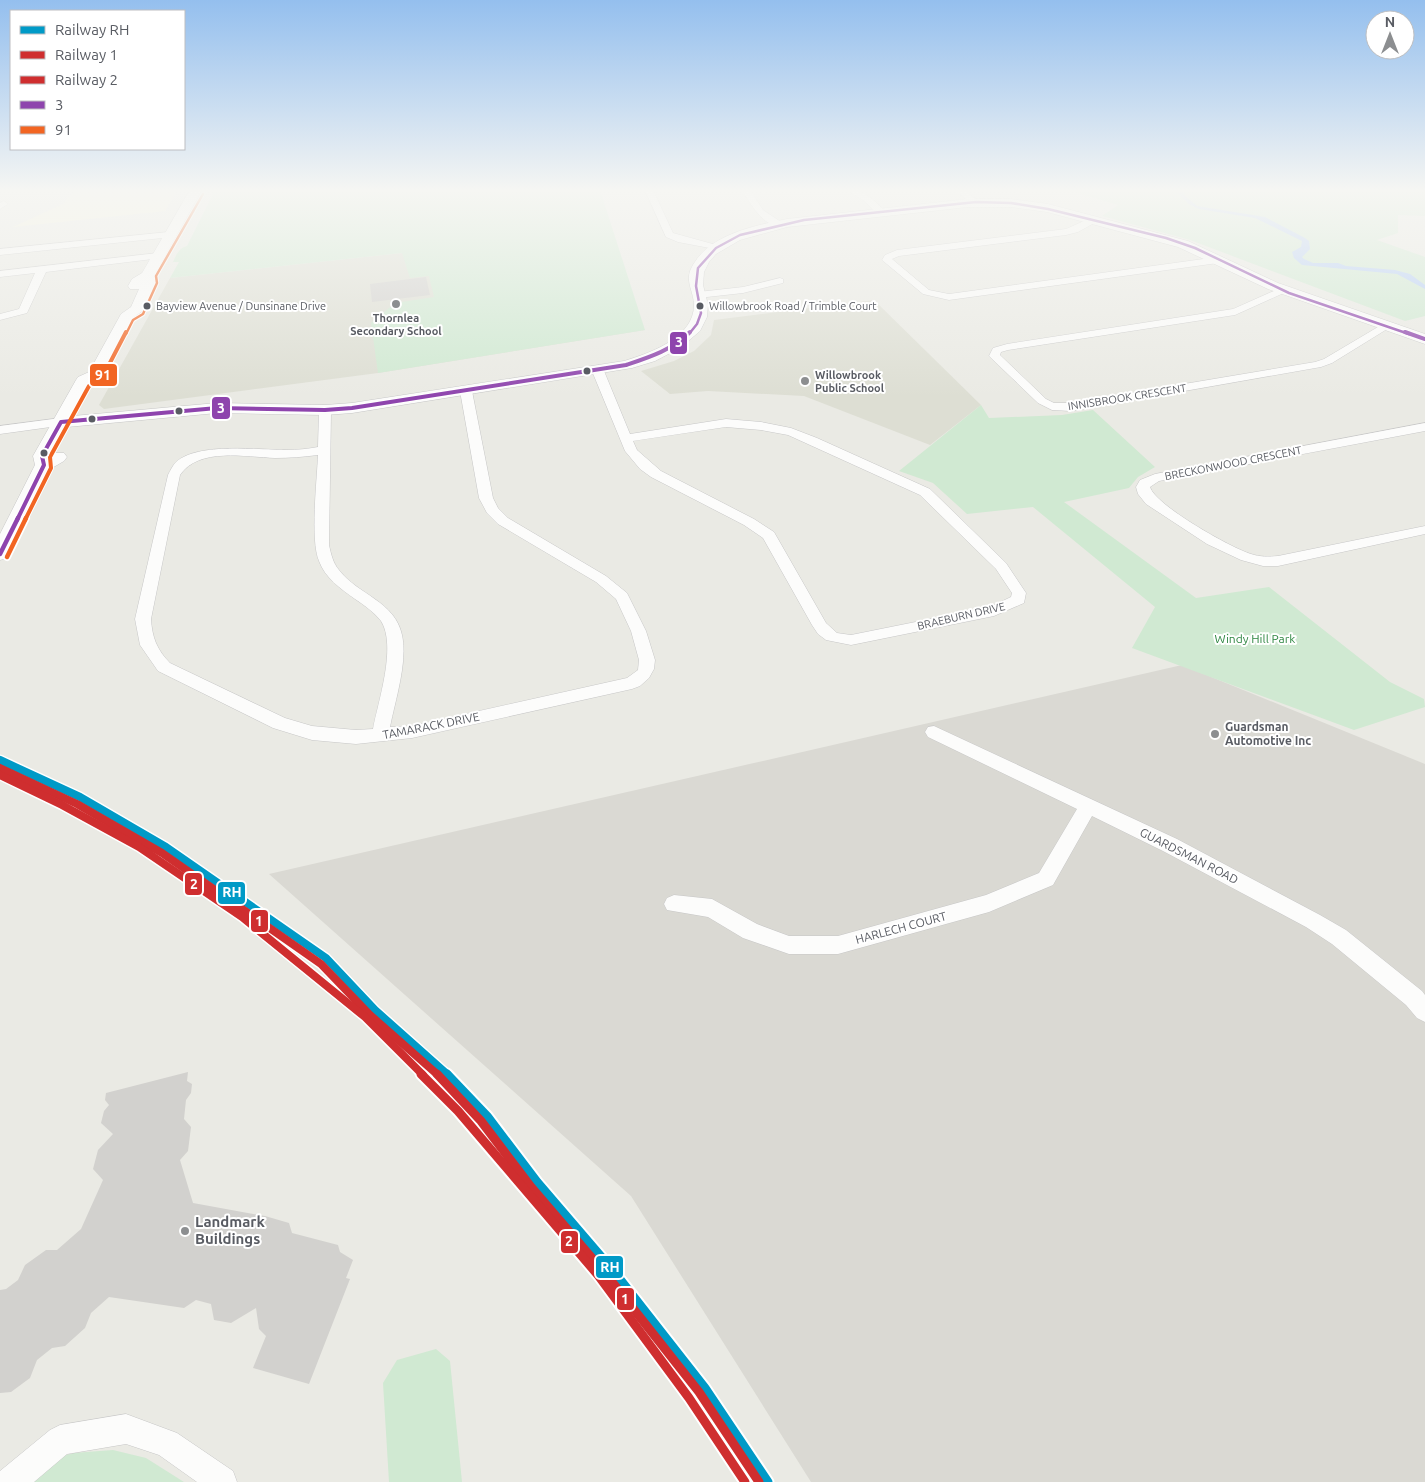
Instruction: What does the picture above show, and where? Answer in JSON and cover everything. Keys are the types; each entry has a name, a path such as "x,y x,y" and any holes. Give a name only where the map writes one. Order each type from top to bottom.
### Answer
{"street":[{"path":"0,274 130,259"},
{"path":"44,465 42,456 84,380 95,374 128,314 137,310 150,281 147,276 156,259"},
{"path":"0,430 80,420 217,408 325,410 365,407 598,371 646,359 684,339 695,327 699,319 701,305 696,285 699,267 704,259"},
{"path":"887,259 926,292 949,297 1218,260 1283,290 1425,340"},
{"path":"0,317 23,311 42,269"},
{"path":"698,295 743,290 780,281"},
{"name":"INNISBROOK CRESCENT","path":"1283,290 1235,312 1007,347 997,350 994,356 1042,401 1057,406 1071,407 1317,365 1328,361 1387,326"},
{"name":"BRAEBURN DRIVE","path":"598,371 625,438 631,451 645,466 656,474 749,522 769,535 814,613 819,626 826,634 834,638 851,640 994,611 1019,600 1019,594 1001,566 925,492 791,432 761,426 726,423 625,438"},
{"path":"0,554 44,465 63,454 102,378 95,374"},
{"name":"TAMARACK DRIVE","path":"324,450 286,454 209,454 194,457 181,464 174,475 143,619 143,632 150,652 164,667 279,723 312,733 334,736 380,736 412,732 623,687 640,679 647,667 647,656 629,608 618,592 601,579 503,521 492,510 486,498 466,391"},
{"path":"325,410 322,545 324,558 336,577 384,614 394,634 395,650 380,736"},
{"name":"BRECKONWOOD CRESCENT","path":"1425,427 1155,478 1142,486 1144,494 1151,500 1230,551 1256,561 1278,561 1425,530"},
{"name":"GUARDSMAN ROAD","path":"934,732 1264,894 1339,937 1414,998 1425,1011"},
{"name":"HARLECH COURT","path":"674,904 712,908 750,931 789,945 838,945 989,903 1046,879 1088,806"},
{"path":"11,1482 60,1440 126,1429 167,1443 222,1482"}],"shaded area":[{"name":"Thornlea Secondary School","path":"345,259 421,259 645,330 378,373 104,409 99,405 170,278"},
{"name":"Willowbrook Public School","path":"874,300 981,405 930,445 804,396 708,391 670,394 641,371 674,361 694,351 711,335 714,320"},
{"path":"1182,665 1425,764 1425,1482 811,1482 631,1196 269,874"}],"green space":[{"path":"174,259 345,259 170,278 179,262 173,262"},
{"path":"404,259 622,259 645,330 378,373 371,323 395,303 434,297 429,276 410,278"},
{"path":"1241,259 1425,259 1425,316 1405,321"},
{"name":"Windy Hill Park","path":"981,405 989,418 1062,415 1093,410 1155,467 1138,477 1129,488 1064,502 1196,598 1269,587 1390,682 1424,699 1425,707 1354,730 1132,648 1155,607 1033,507 967,514 933,483 899,471"},
{"path":"436,1349 450,1361 462,1482 389,1482 383,1383 397,1360"},
{"path":"113,1450 146,1458 184,1482 26,1482 46,1461 73,1453"}],"water":[{"path":"1295,259 1304,259 1313,263 1338,263 1346,266 1395,270 1410,274 1425,285 1425,289 1397,274 1302,265"}],"building":[{"path":"426,277 430,295 372,302 370,284"},
{"name":"Landmark Buildings","path":"188,1072 187,1081 192,1084 191,1093 186,1100 184,1119 191,1127 188,1151 180,1160 193,1203 265,1216 289,1223 292,1233 338,1245 340,1252 353,1260 346,1278 350,1279 309,1384 253,1368 266,1336 259,1329 256,1308 231,1323 214,1320 211,1304 196,1300 184,1308 109,1297 91,1313 85,1328 65,1346 52,1348 37,1360 30,1378 11,1392 0,1393 0,1290 6,1289 18,1280 25,1265 46,1250 57,1250 81,1229 103,1180 93,1169 98,1150 113,1134 101,1123 104,1111 109,1105 105,1100 106,1093"}],"rail line":[{"name":"RH","path":"0,760 80,797 166,847 326,958 375,1010 440,1067 487,1116 537,1182 615,1273 705,1388 768,1482"},
{"name":"1","path":"0,768 77,804 162,853 321,964 370,1015 435,1072 481,1121 531,1187 609,1278 699,1392 759,1482"},
{"name":"2","path":"0,775 62,805 139,847 242,917 365,1017 458,1111 598,1275 689,1398 745,1482"}],"transit line":[{"name":"91","path":"7,557 51,468 50,457 89,386 101,380 133,320 143,314 157,283 156,276 166,259"},
{"name":"3","path":"0,554 44,465 42,456 61,422 217,408 325,410 352,408 626,365 660,354 681,341 697,324 701,313 696,286 698,268 705,259"},
{"name":"3","path":"1217,259 1289,293 1425,339"}],"place":[{"name":"Thornlea Secondary School","path":"396,304"},
{"name":"Bayview Avenue / Dunsinane Drive","path":"147,306"},
{"name":"Willowbrook Road / Trimble Court","path":"700,306"},
{"name":"Willowbrook Public School","path":"805,381"},
{"name":"Guardsman Automotive Inc","path":"1215,734"},
{"name":"Landmark Buildings","path":"185,1231"}]}
